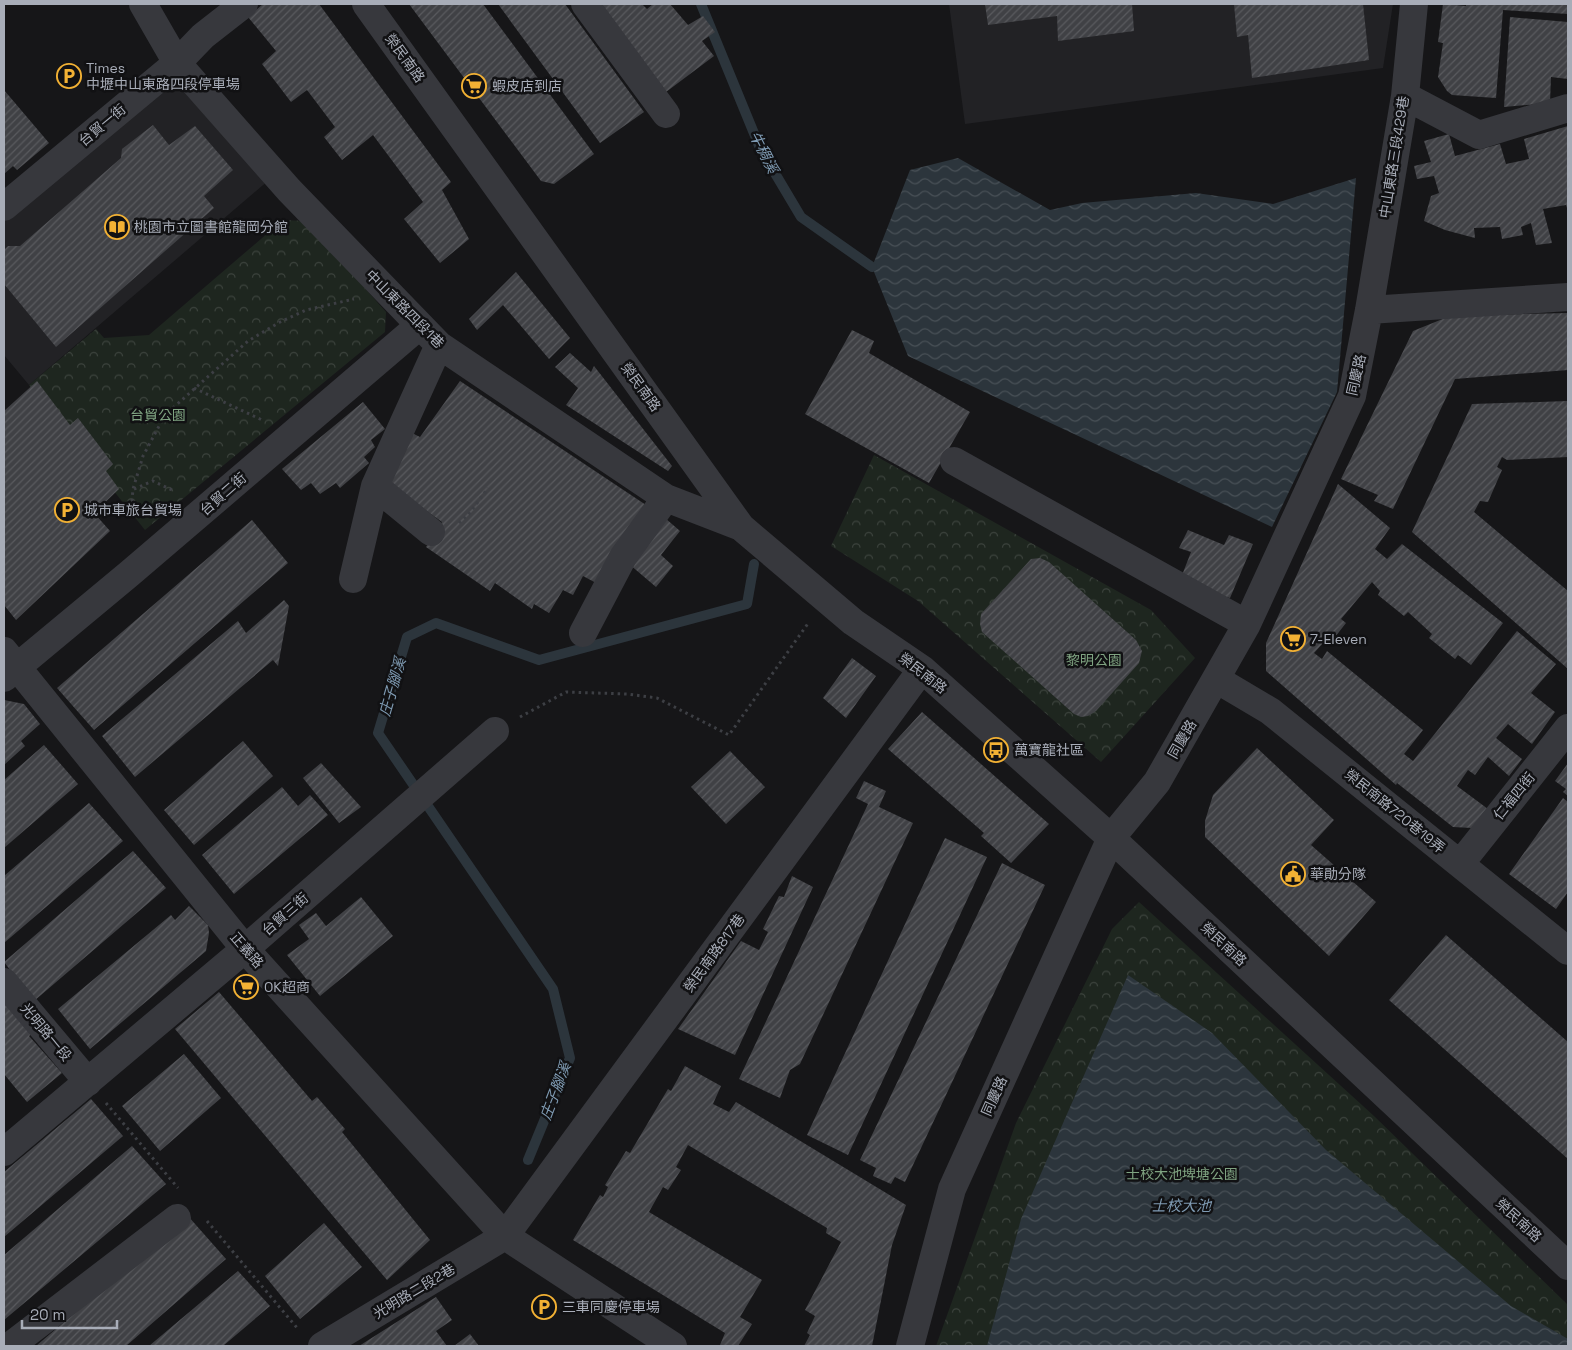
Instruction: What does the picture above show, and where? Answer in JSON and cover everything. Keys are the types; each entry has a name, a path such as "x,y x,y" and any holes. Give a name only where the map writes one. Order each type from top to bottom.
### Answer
{"street":[{"name":"中山東路四段1巷","path":"143,4 177,63 289,190 438,345 666,498 741,527"},
{"name":"台貿一街","path":"4,206 177,63 203,36 244,4"},
{"name":"榮民南路","path":"366,4 741,527 853,622 922,669 1111,838 1568,1266"},
{"path":"585,4 666,114"},
{"name":"中山東路三段429巷","path":"1369,310 1405,96 1414,4"},
{"path":"1405,96 1479,135 1568,108"},
{"path":"1369,310 1568,297"},
{"name":"同慶路","path":"910,1346 952,1189 1111,838 1157,782 1247,624 1352,396 1369,310"},
{"name":"台貿二街","path":"8,666 419,326"},
{"path":"353,579 375,486 438,345"},
{"path":"954,461 1247,624"},
{"path":"375,486 431,532"},
{"path":"583,633 623,558 666,498"},
{"name":"正義路","path":"8,666 245,949 505,1236 673,1346"},
{"name":"榮民南路817巷","path":"505,1236 922,669"},
{"name":"榮民南路720巷19弄","path":"1216,680 1270,710 1568,951"},
{"name":"仁福四街","path":"1460,864 1568,728"},
{"name":"台貿三街","path":"4,1152 245,949 495,731"},
{"name":"光明路一段","path":"4,982 88,1082"},
{"path":"10,1346 177,1218"},
{"name":"光明路二段2巷","path":"322,1346 505,1236"}],"path":[{"path":"144,517 132,500 133,489 143,456 165,414 248,341 280,322 306,310 362,297"},
{"path":"194,388 262,420"},
{"path":"133,489 153,481 174,492"},
{"path":"431,532 450,528 462,522 488,488"},
{"path":"495,731 566,692 628,694 657,698 729,735 825,599"}],"shaded area":[{"path":"949,4 1393,4 1383,68 965,124"},
{"path":"167,80 187,85 269,180 29,385 4,355 4,217"}],"green space":[{"name":"台貿公園","path":"283,220 305,221 386,312 385,332 145,530 29,385 96,329 104,338 149,335"},
{"name":"黎明公園","path":"874,455 1151,610 1195,658 1101,762 918,601 831,546"},
{"name":"士校大池","path":"1139,902 1374,1116 1568,1305 1568,1346 936,1346 1016,1123 1112,929"}],"water":[{"path":"958,158 1050,210 1082,203 1196,193 1273,204 1356,178 1337,392 1272,527 908,356 872,267 910,170"},
{"name":"士校大池","path":"1128,975 1212,1033 1326,1150 1511,1306 1568,1339 1568,1346 987,1346 1021,1219"}],"building":[{"path":"263,4 319,4 451,182 442,190 469,239 440,263 404,219 423,202 373,135 342,160 324,137 335,127 307,90 291,102 262,64 276,51 248,17"},
{"path":"409,4 483,4 594,154 554,184 541,181"},
{"path":"498,4 565,4 644,112 600,143"},
{"path":"601,4 642,4 647,9 653,4 670,4 688,25 703,16 715,32 702,41 714,56 666,92"},
{"path":"985,4 1132,4 1134,31 1058,41 1057,16 988,25"},
{"path":"1234,4 1363,4 1369,60 1252,78 1248,35 1237,37"},
{"path":"1443,4 1466,6 1466,4 1568,4 1568,14 1503,10 1496,98 1452,95 1438,77 1443,43 1438,42"},
{"path":"1510,17 1568,22 1568,79 1551,77 1550,103 1504,107"},
{"path":"4,90 49,143 17,170 13,166 4,174"},
{"name":"桃園市立圖書館龍岡分館","path":"153,125 169,145 195,126 233,170 204,196 214,208 56,347 4,284 4,250 8,246 20,246 121,158 122,149"},
{"path":"1568,126 1568,211 1566,205 1543,209 1552,243 1536,245 1531,223 1521,227 1523,235 1502,239 1500,227 1474,228 1475,238 1445,230 1424,221 1431,196 1439,193 1434,176 1417,179 1414,166 1431,162 1424,141 1449,134 1455,156 1500,144 1506,164 1529,159 1524,139"},
{"path":"516,272 570,338 549,359 503,305 477,330 469,319"},
{"path":"1568,313 1568,370 1455,379 1393,509 1374,501 1378,495 1341,479 1413,331 1450,316"},
{"path":"852,330 874,341 869,353 970,412 929,483 805,414"},
{"path":"570,353 591,372 594,366 672,466 668,471 566,405 578,388 555,367"},
{"name":"城市車旅台貿場","path":"37,381 70,425 78,418 113,464 106,471 119,489 94,513 110,531 16,620 4,605 4,411"},
{"path":"460,381 649,507 598,584 583,576 573,595 563,590 549,613 534,604 532,609 495,583 490,591 426,547 442,522 386,482 410,432 420,437"},
{"path":"1568,401 1568,457 1507,460 1502,457 1497,467 1502,470 1488,502 1480,501 1474,512 1568,591 1568,669 1412,532 1472,404"},
{"path":"363,402 385,429 371,440 375,447 364,457 369,463 340,488 336,483 320,494 311,483 301,490 282,469"},
{"path":"1338,484 1390,528 1375,549 1387,559 1402,544 1503,623 1471,665 1458,655 1455,659 1429,638 1432,634 1408,612 1404,616 1378,595 1380,591 1372,582 1341,619 1346,623 1328,646 1324,642 1314,653 1322,659 1327,651 1423,730 1404,754 1413,761 1517,631 1556,664 1531,693 1555,712 1532,744 1508,724 1496,738 1522,759 1509,776 1488,757 1475,775 1468,770 1457,786 1488,809 1472,828 1453,827 1397,783 1396,785 1266,671 1266,643"},
{"path":"665,518 680,531 661,555 673,566 656,587 629,564"},
{"path":"252,520 288,563 94,730 57,688"},
{"path":"1188,530 1224,545 1229,535 1253,544 1230,598 1179,583 1191,552 1179,548"},
{"path":"1040,558 1049,562 1136,640 1142,651 1139,663 1096,711 1088,716 1081,717 1074,714 982,632 980,624 981,614 1031,559"},
{"path":"284,600 289,606 278,666 273,660 135,777 102,736 238,621 246,633"},
{"path":"852,658 876,676 846,718 823,698"},
{"path":"4,700 24,704 40,724 21,741 25,746 4,765"},
{"path":"922,712 1049,824 1011,863 981,836 984,833 888,749"},
{"path":"243,741 273,776 194,845 164,810"},
{"path":"44,745 78,784 4,848 4,780"},
{"name":"華勛分隊","path":"1257,748 1334,820 1311,845 1376,902 1329,956 1205,837 1205,821 1213,795"},
{"path":"730,751 765,787 726,824 691,787"},
{"path":"321,763 361,807 339,823 303,778"},
{"path":"1568,763 1568,796 1563,792 1566,789 1555,781"},
{"path":"864,781 886,791 879,807 913,823 800,1064 790,1070 780,1098 739,1079 868,804 856,798"},
{"path":"282,787 298,806 310,795 328,815 234,894 202,855"},
{"path":"1563,798 1568,802 1568,892 1556,909 1509,874"},
{"path":"89,803 123,841 4,943 4,876"},
{"path":"945,838 987,857 848,1155 807,1135"},
{"path":"133,851 166,888 34,1001 4,962"},
{"path":"1002,863 1045,885 905,1182 895,1177 891,1184 873,1176 876,1168 860,1160"},
{"path":"792,876 813,887 735,1055 678,1029 741,941 759,950 768,932 763,929 779,896 784,897"},
{"path":"361,897 393,936 320,996 287,955 309,939 299,925 316,913 326,926"},
{"path":"189,906 208,925 209,933 206,951 90,1049 58,1009 171,915 175,920"},
{"path":"1446,935 1568,1042 1568,1159 1389,1000"},
{"path":"219,992 312,1101 317,1097 345,1129 342,1132 430,1240 387,1280 175,1029"},
{"path":"4,994 36,1031 29,1036 62,1073 27,1102 4,1074"},
{"path":"184,1054 221,1098 160,1151 122,1106"},
{"path":"685,1066 721,1086 713,1104 729,1112 736,1102 906,1205 892,1245 872,1346 804,1346 810,1335 807,1333 815,1316 805,1310 841,1242 826,1233 827,1228 688,1145 676,1167 681,1170 668,1190 663,1187 649,1212 762,1280 740,1317 752,1324 738,1346 720,1345 725,1333 573,1240 600,1195 603,1197 608,1187 605,1185 626,1151 630,1153 668,1089 671,1091"},
{"path":"91,1099 123,1136 4,1237 4,1172"},
{"path":"132,1146 166,1184 4,1320 4,1255"},
{"path":"188,1216 226,1259 126,1346 36,1346"},
{"path":"324,1223 362,1267 300,1319 265,1276"},
{"path":"238,1271 270,1306 223,1346 149,1346"},
{"path":"436,1297 452,1320 436,1331 447,1346 359,1346"},
{"path":"470,1334 479,1346 454,1346"}],"waterway":[{"name":"牛稠溪","path":"701,4 760,148 801,217 872,267"},
{"name":"庄子腳溪","path":"528,1160 570,1058 553,989 378,733 407,637 436,623 539,660 747,604 754,564"}],"place":[{"name":"Times 中壢中山東路四段停車場","path":"69,76"},
{"name":"蝦皮店到店","path":"474,86"},
{"name":"桃園市立圖書館龍岡分館","path":"117,227"},
{"name":"城市車旅台貿場","path":"67,510"},
{"name":"7-Eleven","path":"1293,639"},
{"name":"萬寶龍社區","path":"996,750"},
{"name":"華勛分隊","path":"1293,874"},
{"name":"OK超商","path":"246,987"},
{"name":"三車同慶停車場","path":"544,1307"}],"park label":[{"name":"士校大池埤塘公園","path":"1182,1174"}]}
